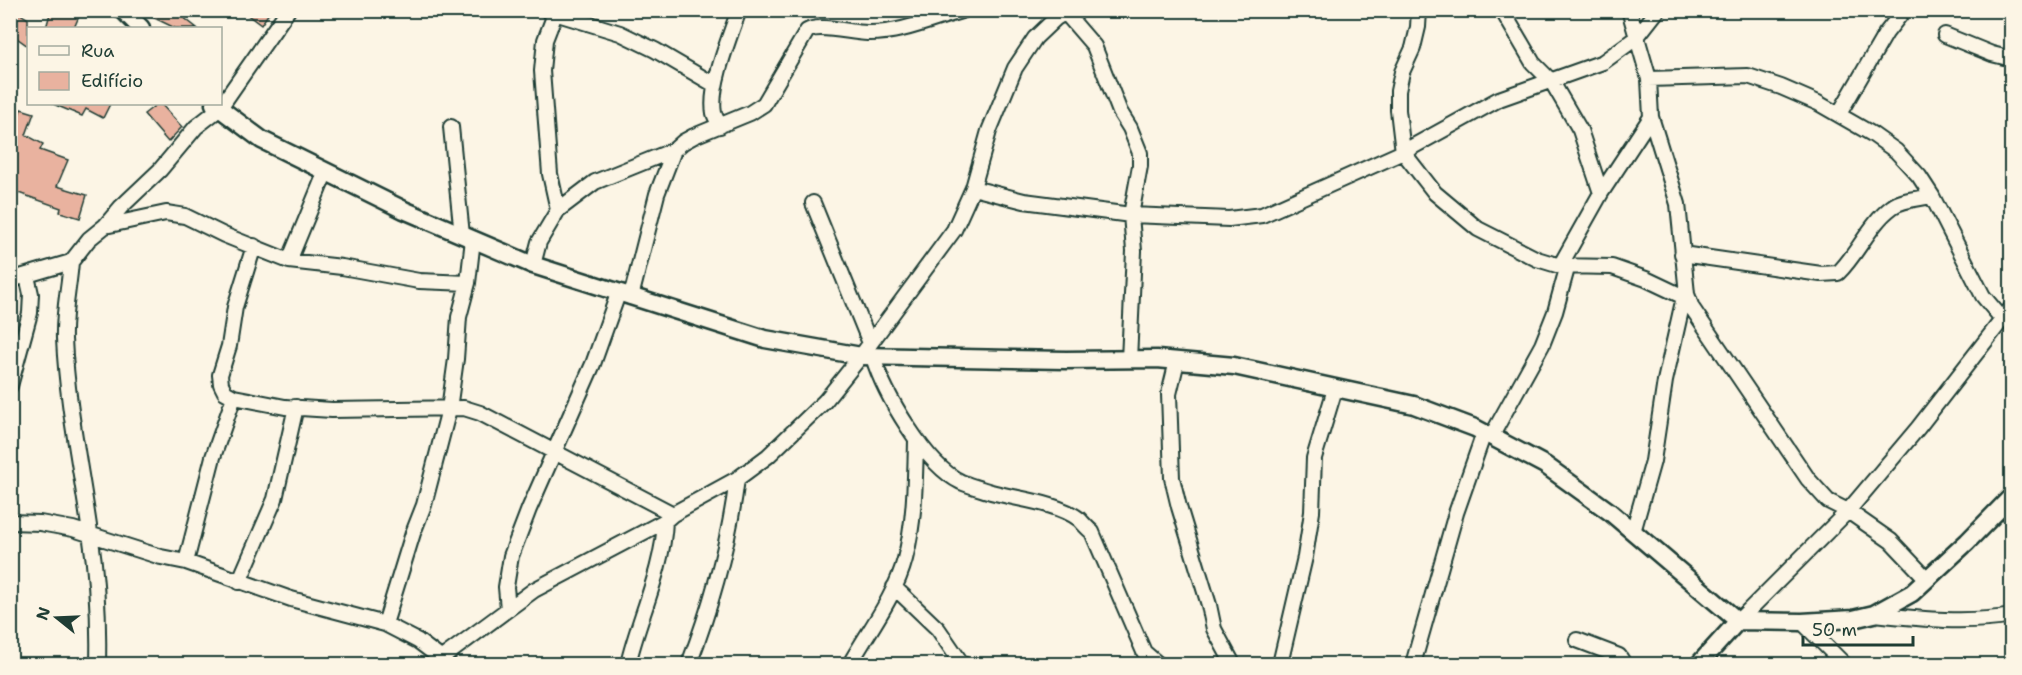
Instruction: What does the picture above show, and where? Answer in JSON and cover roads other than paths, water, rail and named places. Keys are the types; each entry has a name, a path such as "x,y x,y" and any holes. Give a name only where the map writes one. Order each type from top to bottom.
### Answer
{"street":[{"path":"123,10 140,27"},
{"path":"222,98 288,10"},
{"path":"720,126 714,113 715,85 739,10"},
{"path":"533,265 539,242 558,210 596,182 674,150 694,136 750,113 764,104 807,31 812,28 852,33 878,33 906,28 964,10"},
{"path":"1419,10 1413,48 1402,72 1398,92 1403,152 1435,193 1478,229 1528,255 1564,266 1612,267 1686,295"},
{"path":"1502,10 1533,63 1552,82 1580,130 1601,193"},
{"path":"1629,10 1649,79 1651,117 1678,204 1686,295 1692,308 1808,478 1828,501 1891,541 1927,579"},
{"path":"973,188 1024,201 1131,215 1229,219 1262,215 1403,152 1499,99 1603,62 1636,38 1658,10"},
{"path":"1839,114 1886,33 1904,10"},
{"path":"10,522 40,523 91,534 161,557 186,562 239,582 333,611 385,624 418,641 441,663 534,590 737,479 768,456 825,401 868,352 954,230 973,188 988,131 1015,68 1035,38 1066,11 1094,46 1120,112 1139,146 1140,166 1131,215 1134,251 1129,360"},
{"path":"558,210 550,174 542,71 551,12 620,33 655,50 715,85"},
{"path":"1945,35 1992,54 2012,59"},
{"path":"1649,79 1748,76 1781,87 1839,114 1896,151 1932,196 1983,296 2003,320"},
{"path":"98,664 98,608 91,534 68,402 64,312 71,262 89,239 105,226 121,207 160,170 216,106 262,140 404,210 533,265 765,339 868,352 1157,359 1234,366 1414,405 1487,435 1545,465 1610,512 1738,621 1854,620 1874,614 1912,593 2012,496"},
{"path":"1413,664 1456,513 1487,435 1542,345 1555,312 1564,266 1601,193 1651,117"},
{"path":"385,624 413,532 424,505 449,410 459,317 468,283 468,237 451,126"},
{"path":"508,609 506,587 511,556 625,295 657,194 674,150"},
{"path":"289,261 326,171"},
{"path":"1682,254 1821,274 1838,273 1892,207 1932,196"},
{"path":"813,203 868,352 916,441 938,464 959,481 992,492 1027,499 1078,518 1092,532 1144,652 1158,664"},
{"path":"105,226 166,213 184,216 289,261 342,267 419,281 468,283"},
{"path":"254,246 235,308 229,346 220,375 225,392 234,397 332,410 464,408 480,413 556,451 669,517"},
{"path":"10,280 71,262"},
{"path":"10,386 30,313 31,294 27,276"},
{"path":"1633,532 1653,461 1665,381 1686,295"},
{"path":"1699,664 1738,621 1848,512 1918,428 2012,307"},
{"path":"1177,361 1170,394 1172,478 1214,629 1233,664"},
{"path":"1280,664 1305,557 1312,512 1314,458 1335,389"},
{"path":"186,562 207,478 234,397"},
{"path":"239,582 275,499 296,407"},
{"path":"850,664 894,587 905,559 915,498 916,441"},
{"path":"689,664 714,594 732,518 737,479"},
{"path":"628,664 669,517"},
{"path":"894,587 938,629 962,664"},
{"path":"1874,614 1943,621 1987,620 2012,616"},
{"path":"1802,622 1837,661"},
{"path":"1577,640 1619,656 1624,664"}]}
